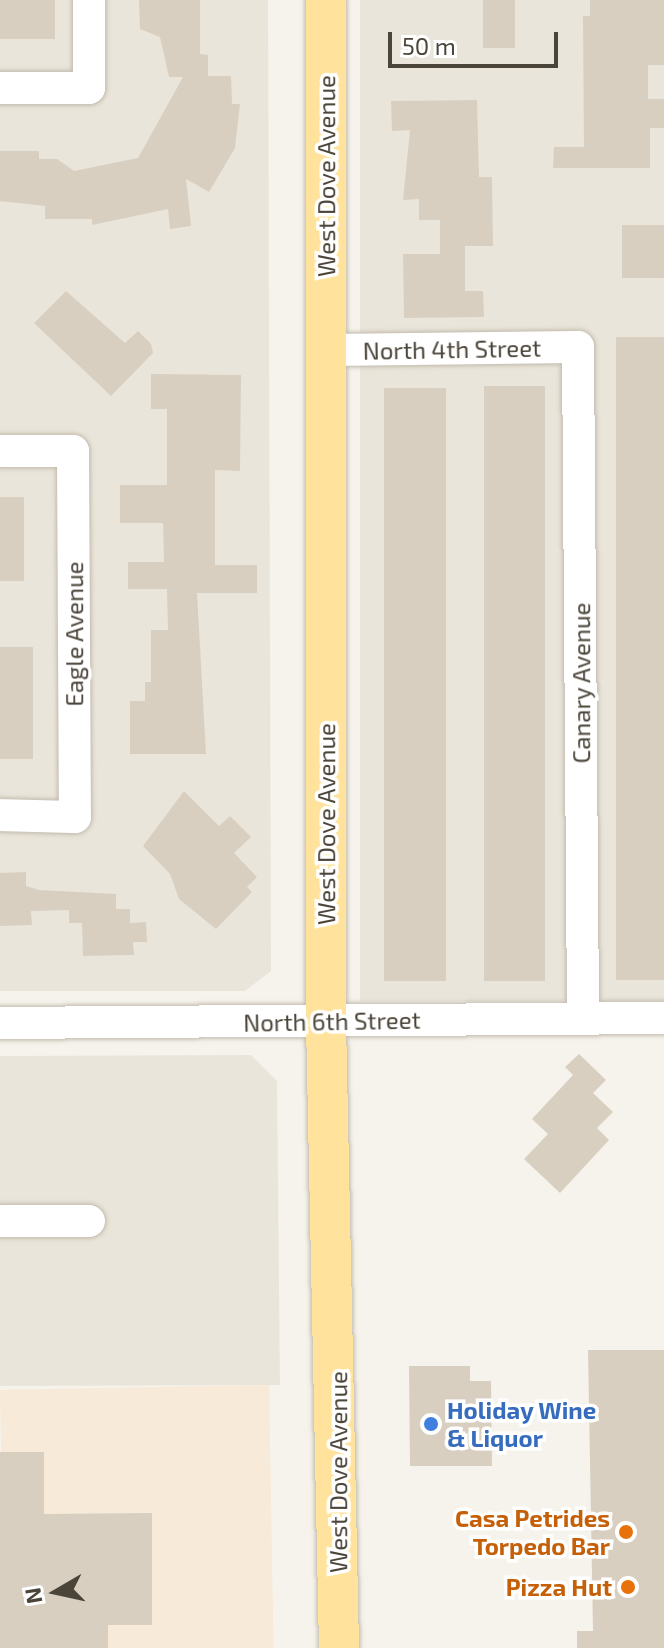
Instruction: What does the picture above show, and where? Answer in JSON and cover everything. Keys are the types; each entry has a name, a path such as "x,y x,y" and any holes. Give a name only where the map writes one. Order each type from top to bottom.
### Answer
{"main road":[{"name":"West Dove Avenue","path":"326,0 326,1022 339,1648"}],"street":[{"path":"0,88 89,88 89,0"},
{"name":"North 4th Street","path":"325,350 578,347"},
{"name":"Canary Avenue","path":"578,347 583,1018"},
{"name":"Eagle Avenue","path":"0,451 73,451 75,817 0,815"},
{"name":"North 6th Street","path":"0,1023 664,1018"},
{"path":"0,1221 89,1221"}],"shaded area":[{"path":"0,0 268,0 271,971 245,991 0,991"},
{"path":"360,0 664,0 664,1001 360,1001"},
{"path":"251,1055 277,1081 280,1385 0,1386 0,1056"},
{"path":"269,1385 274,1648 5,1648 0,1390"}],"building":[{"path":"0,0 55,0 55,39 0,39"},
{"path":"139,0 200,0 200,54 208,55 208,76 231,76 232,104 240,104 235,148 209,192 186,179 191,226 170,229 168,209 92,225 92,219 45,219 45,206 0,201 0,151 39,151 39,159 57,159 74,171 138,158 183,77 169,77 160,37 140,29"},
{"path":"483,0 515,0 515,48 483,48"},
{"path":"590,0 664,0 664,65 648,65 648,99 664,99 664,128 650,128 650,168 553,168 554,147 584,147 583,16 590,16"},
{"path":"477,100 479,177 492,177 493,246 465,246 465,291 483,291 484,317 404,318 403,254 440,254 440,220 419,220 419,199 403,200 410,130 392,131 391,101"},
{"path":"622,225 664,225 664,278 622,278"},
{"path":"66,291 125,343 138,331 151,344 153,353 111,396 34,323"},
{"path":"616,337 664,337 664,980 616,980"},
{"path":"151,374 241,375 240,471 215,470 215,565 257,565 257,593 197,593 206,754 130,754 130,701 145,701 145,682 151,682 151,630 168,630 167,589 128,589 128,562 164,562 163,523 120,523 120,485 167,485 167,409 151,409"},
{"path":"484,386 545,386 545,981 484,981"},
{"path":"384,388 446,388 446,981 384,981"},
{"path":"0,497 24,497 24,581 0,581"},
{"path":"0,647 33,647 33,759 0,759"},
{"path":"184,791 219,826 230,816 251,837 234,853 257,877 247,887 252,892 216,929 179,899 170,874 143,846"},
{"path":"26,872 26,886 39,890 116,894 116,909 130,909 130,923 146,922 147,942 133,942 134,955 83,956 82,923 69,923 69,910 31,911 32,925 0,926 0,873"},
{"path":"579,1054 606,1080 593,1093 613,1112 597,1128 609,1140 560,1193 524,1159 548,1134 532,1119 573,1075 565,1067"},
{"path":"588,1350 664,1350 664,1648 577,1648 577,1631 593,1631"},
{"path":"409,1366 470,1366 470,1381 491,1381 492,1466 410,1466"},
{"path":"0,1452 44,1452 44,1514 152,1513 152,1625 108,1625 108,1648 0,1648"}],"place":[{"name":"Holiday Wine & Liquor","path":"431,1424"},
{"name":"Casa Petrides Torpedo Bar","path":"626,1532"},
{"name":"Pizza Hut","path":"628,1587"}]}
